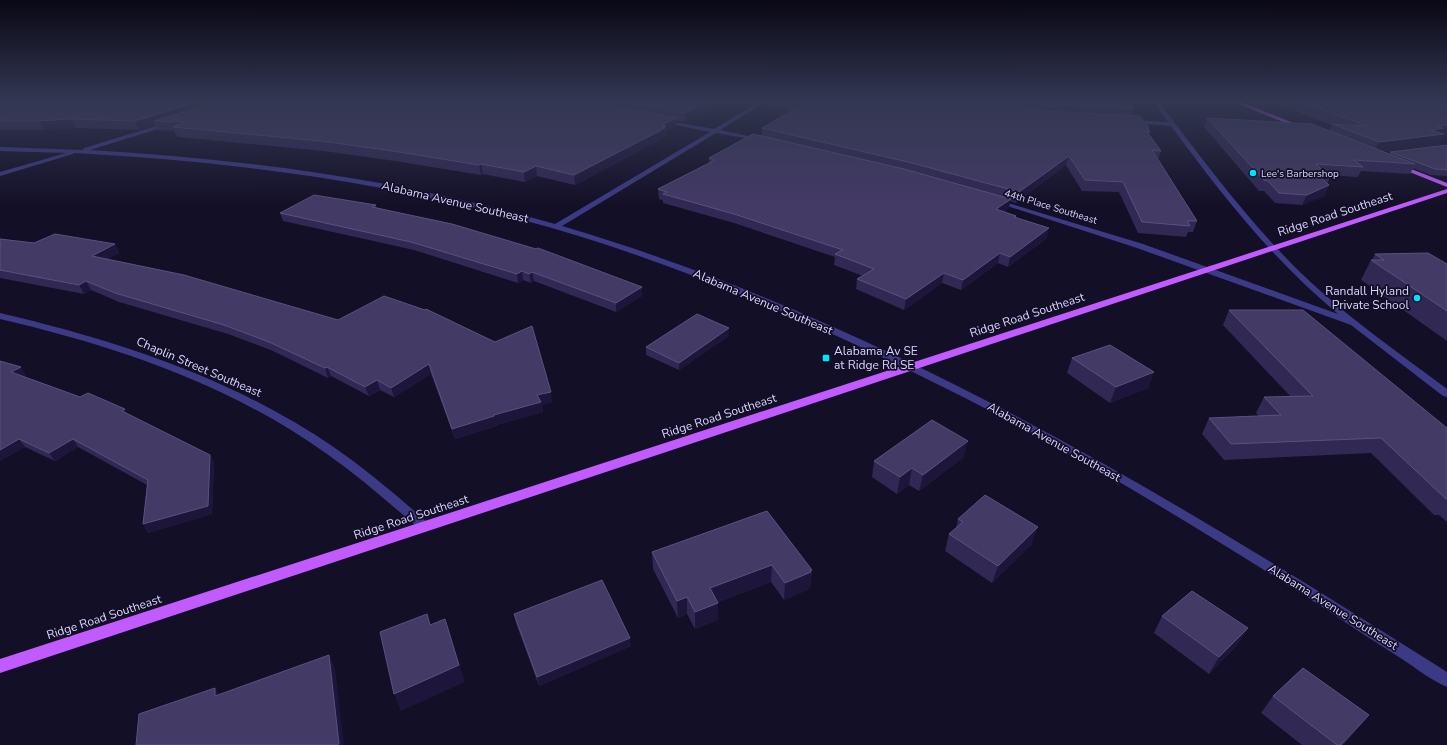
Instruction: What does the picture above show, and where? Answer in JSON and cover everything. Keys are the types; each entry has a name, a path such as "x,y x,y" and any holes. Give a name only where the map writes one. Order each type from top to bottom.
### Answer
{"main road":[{"path":"1395,164 1447,184"},
{"name":"Ridge Road Southeast","path":"0,666 1447,191"}],"street":[{"path":"0,174 129,136"},
{"path":"556,226 709,136"},
{"path":"740,136 769,142"},
{"path":"1182,136 1251,224 1290,267 1355,323 1447,394"},
{"name":"Alabama Avenue Southeast","path":"0,149 79,151 207,161 328,176 447,198 556,226 629,249 714,280 791,312 912,367 1014,419 1153,497 1278,572 1447,680"},
{"name":"44th Place Southeast","path":"987,198 1094,231 1355,323"},
{"name":"Chaplin Street Southeast","path":"0,316 58,330 130,351 184,372 248,401 307,434 333,451 391,497 425,527"}],"building":[{"path":"266,136 650,136 574,175 536,166 524,172 481,164 479,165 321,141"},
{"path":"750,136 761,136 904,169 1011,199 996,209 1016,216 1014,217 1049,228 1010,257 1000,253 963,280 944,273 906,299 857,279 874,269 835,254 843,250 734,214 663,194 667,192 658,189 715,160 709,158"},
{"path":"795,136 1150,136 1161,151 1152,150 1197,221 1187,221 1190,226 1142,222 1123,182 1085,180 1069,156 1019,192 912,163"},
{"path":"1223,136 1342,136 1415,164 1354,160 1363,167 1316,164 1330,178 1320,177 1329,185 1307,195 1279,193 1268,181 1264,180"},
{"path":"1363,136 1430,136 1379,142"},
{"path":"1447,145 1447,170 1435,169 1390,152"},
{"path":"314,195 376,205 372,207 452,224 536,249 538,248 642,287 616,303 532,272 529,274 522,271 517,274 411,242 280,213"},
{"path":"55,234 115,244 92,256 184,275 338,320 384,296 425,310 426,309 495,342 532,326 551,392 537,395 541,402 494,415 452,429 429,364 391,388 377,380 365,387 327,367 325,368 269,342 224,325 115,293 86,281 79,285 0,270 0,239 34,243"},
{"path":"1428,253 1447,264 1447,311 1371,260 1384,260 1375,254"},
{"path":"1229,310 1303,310 1447,428 1447,499 1381,438 1231,444 1209,418 1281,415 1264,397 1313,396"},
{"path":"697,314 729,328 679,363 646,347"},
{"path":"1110,345 1154,372 1116,387 1072,358"},
{"path":"0,361 21,367 11,372 80,397 88,393 125,409 122,411 210,455 208,506 143,524 148,480 73,439 49,453 19,439 0,450"},
{"path":"932,420 968,441 923,475 912,468 900,477 874,461"},
{"path":"985,495 1038,527 998,566 949,534 963,522 958,519"},
{"path":"767,511 812,570 810,570 811,572 785,583 772,565 710,588 718,603 695,612 687,597 677,601 652,552"},
{"path":"602,580 630,638 537,677 514,614"},
{"path":"1192,591 1248,628 1219,657 1162,616"},
{"path":"427,614 430,625 445,619 459,665 394,694 380,632"},
{"path":"329,655 339,744 337,745 136,745 139,714 215,688 215,696"},
{"path":"1303,668 1369,715 1341,745 1337,745 1273,696"}],"place":[{"name":"Lee's Barbershop","path":"1253,173"},
{"name":"Randall Hyland Private School","path":"1417,298"},
{"name":"Alabama Av SE at Ridge Rd SE","path":"826,358"}]}
